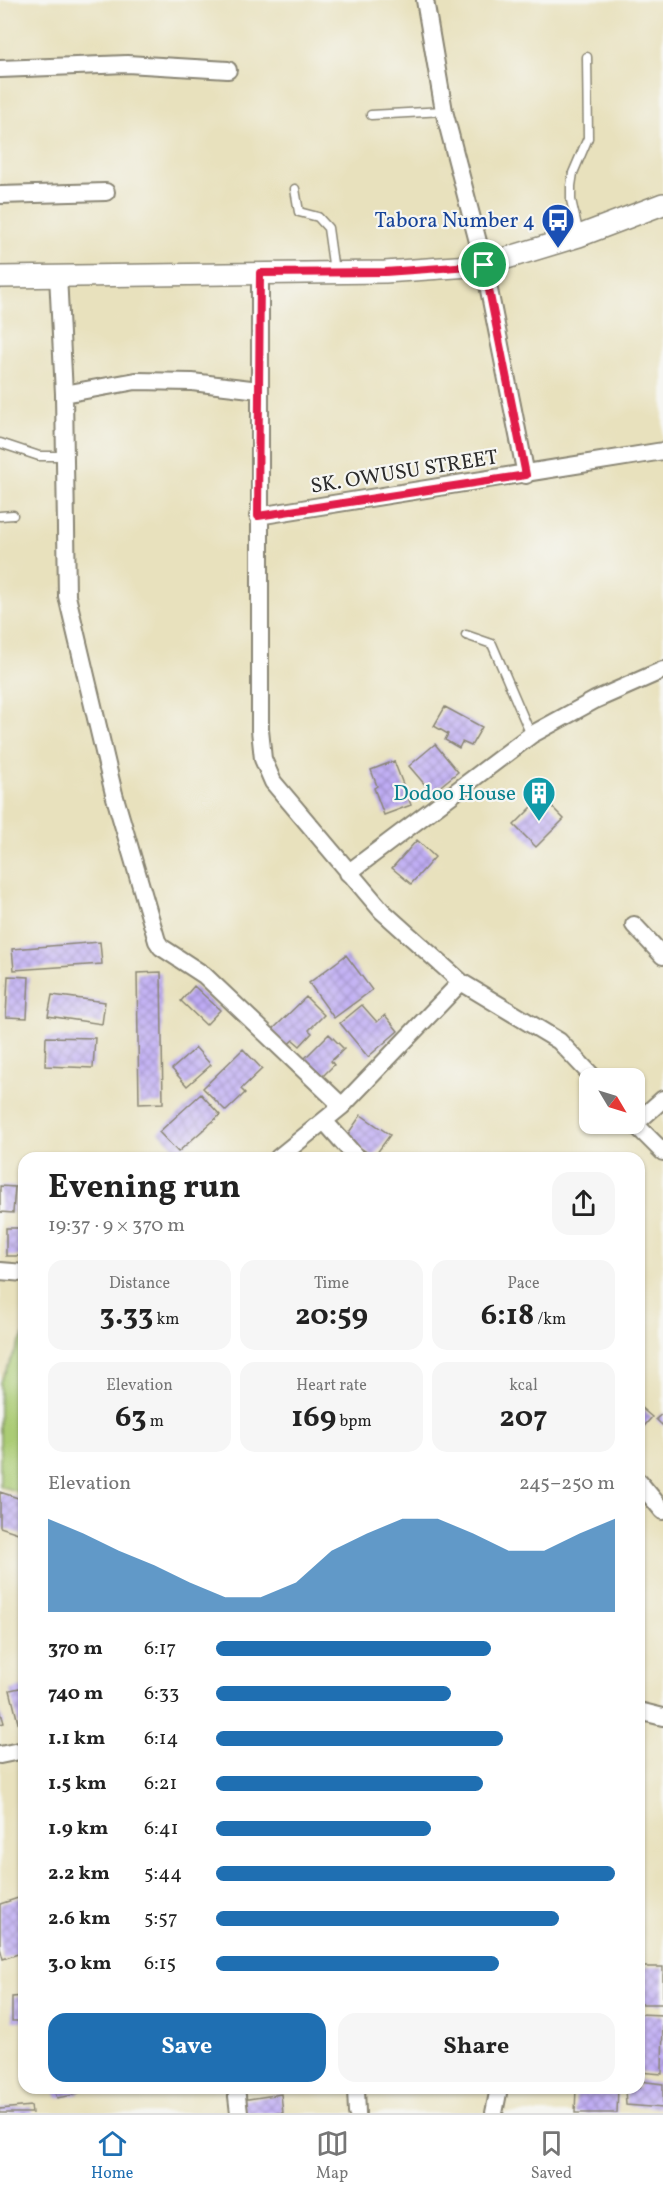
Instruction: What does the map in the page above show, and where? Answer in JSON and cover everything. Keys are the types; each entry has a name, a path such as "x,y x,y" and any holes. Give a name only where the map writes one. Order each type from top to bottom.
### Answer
{"street":[{"path":"424,0 444,111 484,265 526,475"},
{"path":"0,69 127,64 228,70"},
{"path":"0,195 106,192"},
{"path":"0,277 334,273 484,265 579,236 663,204"},
{"path":"260,273 258,516 260,730 263,759 273,782 382,911 461,982 560,1041 585,1068"},
{"path":"58,275 64,394 67,596 114,794 157,942 160,947 204,975 342,1106"},
{"path":"64,394 136,381 192,382 259,390"},
{"name":"SK. OWUSU STREET","path":"258,516 663,452"},
{"path":"348,873 531,735 594,700 663,670"},
{"path":"634,925 663,956"},
{"path":"286,1152 342,1106 461,982"},
{"path":"645,1115 663,1100"},
{"path":"325,1122 352,1152"},
{"path":"645,1133 663,1152"},
{"path":"645,1488 660,1503"},
{"path":"645,1712 663,1717"},
{"path":"0,1755 18,1751"},
{"path":"237,2094 239,2113"},
{"path":"356,2094 357,2113"},
{"path":"494,2113 498,2094"}],"lane":[{"path":"579,236 571,200 571,186 573,173 588,138 587,57"},
{"path":"371,115 444,111"},
{"path":"295,189 299,212 318,217 328,228 334,273"},
{"path":"0,443 39,456 65,456"},
{"path":"0,516 12,515"},
{"path":"466,635 492,644 531,735"}],"green space":[{"path":"18,1346 18,1492 0,1486 0,1382"}],"building":[{"path":"445,707 482,727 471,746 462,742 459,748 445,740 448,734 434,726"},
{"path":"435,744 458,772 432,793 409,766"},
{"path":"394,761 411,805 384,815 374,788 377,786 371,770"},
{"name":"Dodoo House","path":"542,797 564,819 536,847 514,825"},
{"path":"417,840 435,857 411,884 392,868"},
{"path":"100,942 102,964 14,970 12,949"},
{"path":"346,955 372,990 334,1018 309,983"},
{"path":"161,972 163,1103 139,1104 137,973"},
{"path":"8,976 29,977 27,1018 6,1017"},
{"path":"194,986 220,1010 206,1025 181,1001"},
{"path":"52,995 105,1002 102,1024 48,1016"},
{"path":"306,997 324,1015 309,1030 312,1033 300,1046 293,1040 285,1047 270,1032"},
{"path":"362,1005 377,1022 385,1015 398,1031 368,1057 340,1023"},
{"path":"329,1034 344,1049 331,1061 334,1065 323,1076 319,1072 315,1076 301,1062"},
{"path":"46,1037 95,1038 93,1068 45,1066"},
{"path":"196,1048 211,1065 187,1086 172,1069"},
{"path":"243,1049 262,1069 241,1089 245,1093 226,1111 203,1088"},
{"path":"201,1094 220,1115 178,1152 159,1132"},
{"path":"361,1115 390,1135 378,1152 366,1152 345,1138"},
{"path":"0,1186 15,1187 13,1213 0,1212"},
{"path":"6,1228 18,1228 18,1256 6,1256"},
{"path":"645,1411 652,1417 645,1425"},
{"path":"663,1413 663,1426 656,1419"},
{"path":"0,1492 18,1498 18,1533 0,1527"},
{"path":"18,1688 18,1723 10,1690"},
{"path":"0,1709 4,1723 0,1724"},
{"path":"18,1898 18,1954 3,1959 0,1948 0,1904"},
{"path":"645,1967 663,1967 663,2004 645,2004"},
{"path":"18,1996 18,2021 12,2021 12,1997"},
{"path":"645,2014 663,2015 662,2074 645,2073"},
{"path":"645,2082 663,2084 663,2108 626,2105 625,2094 645,2094"},
{"path":"55,2094 79,2094 57,2098"},
{"path":"281,2094 283,2113 244,2113 242,2100"},
{"path":"576,2094 618,2094 617,2113 575,2113"},
{"path":"31,2106 32,2113 0,2113 0,2109"}],"place":[{"name":"Tabora Number 4","path":"558,249"},
{"name":"Dodoo House","path":"539,822"}],"route":[{"path":"484,265 526,475 258,516 260,273 385,272 484,265"}]}
